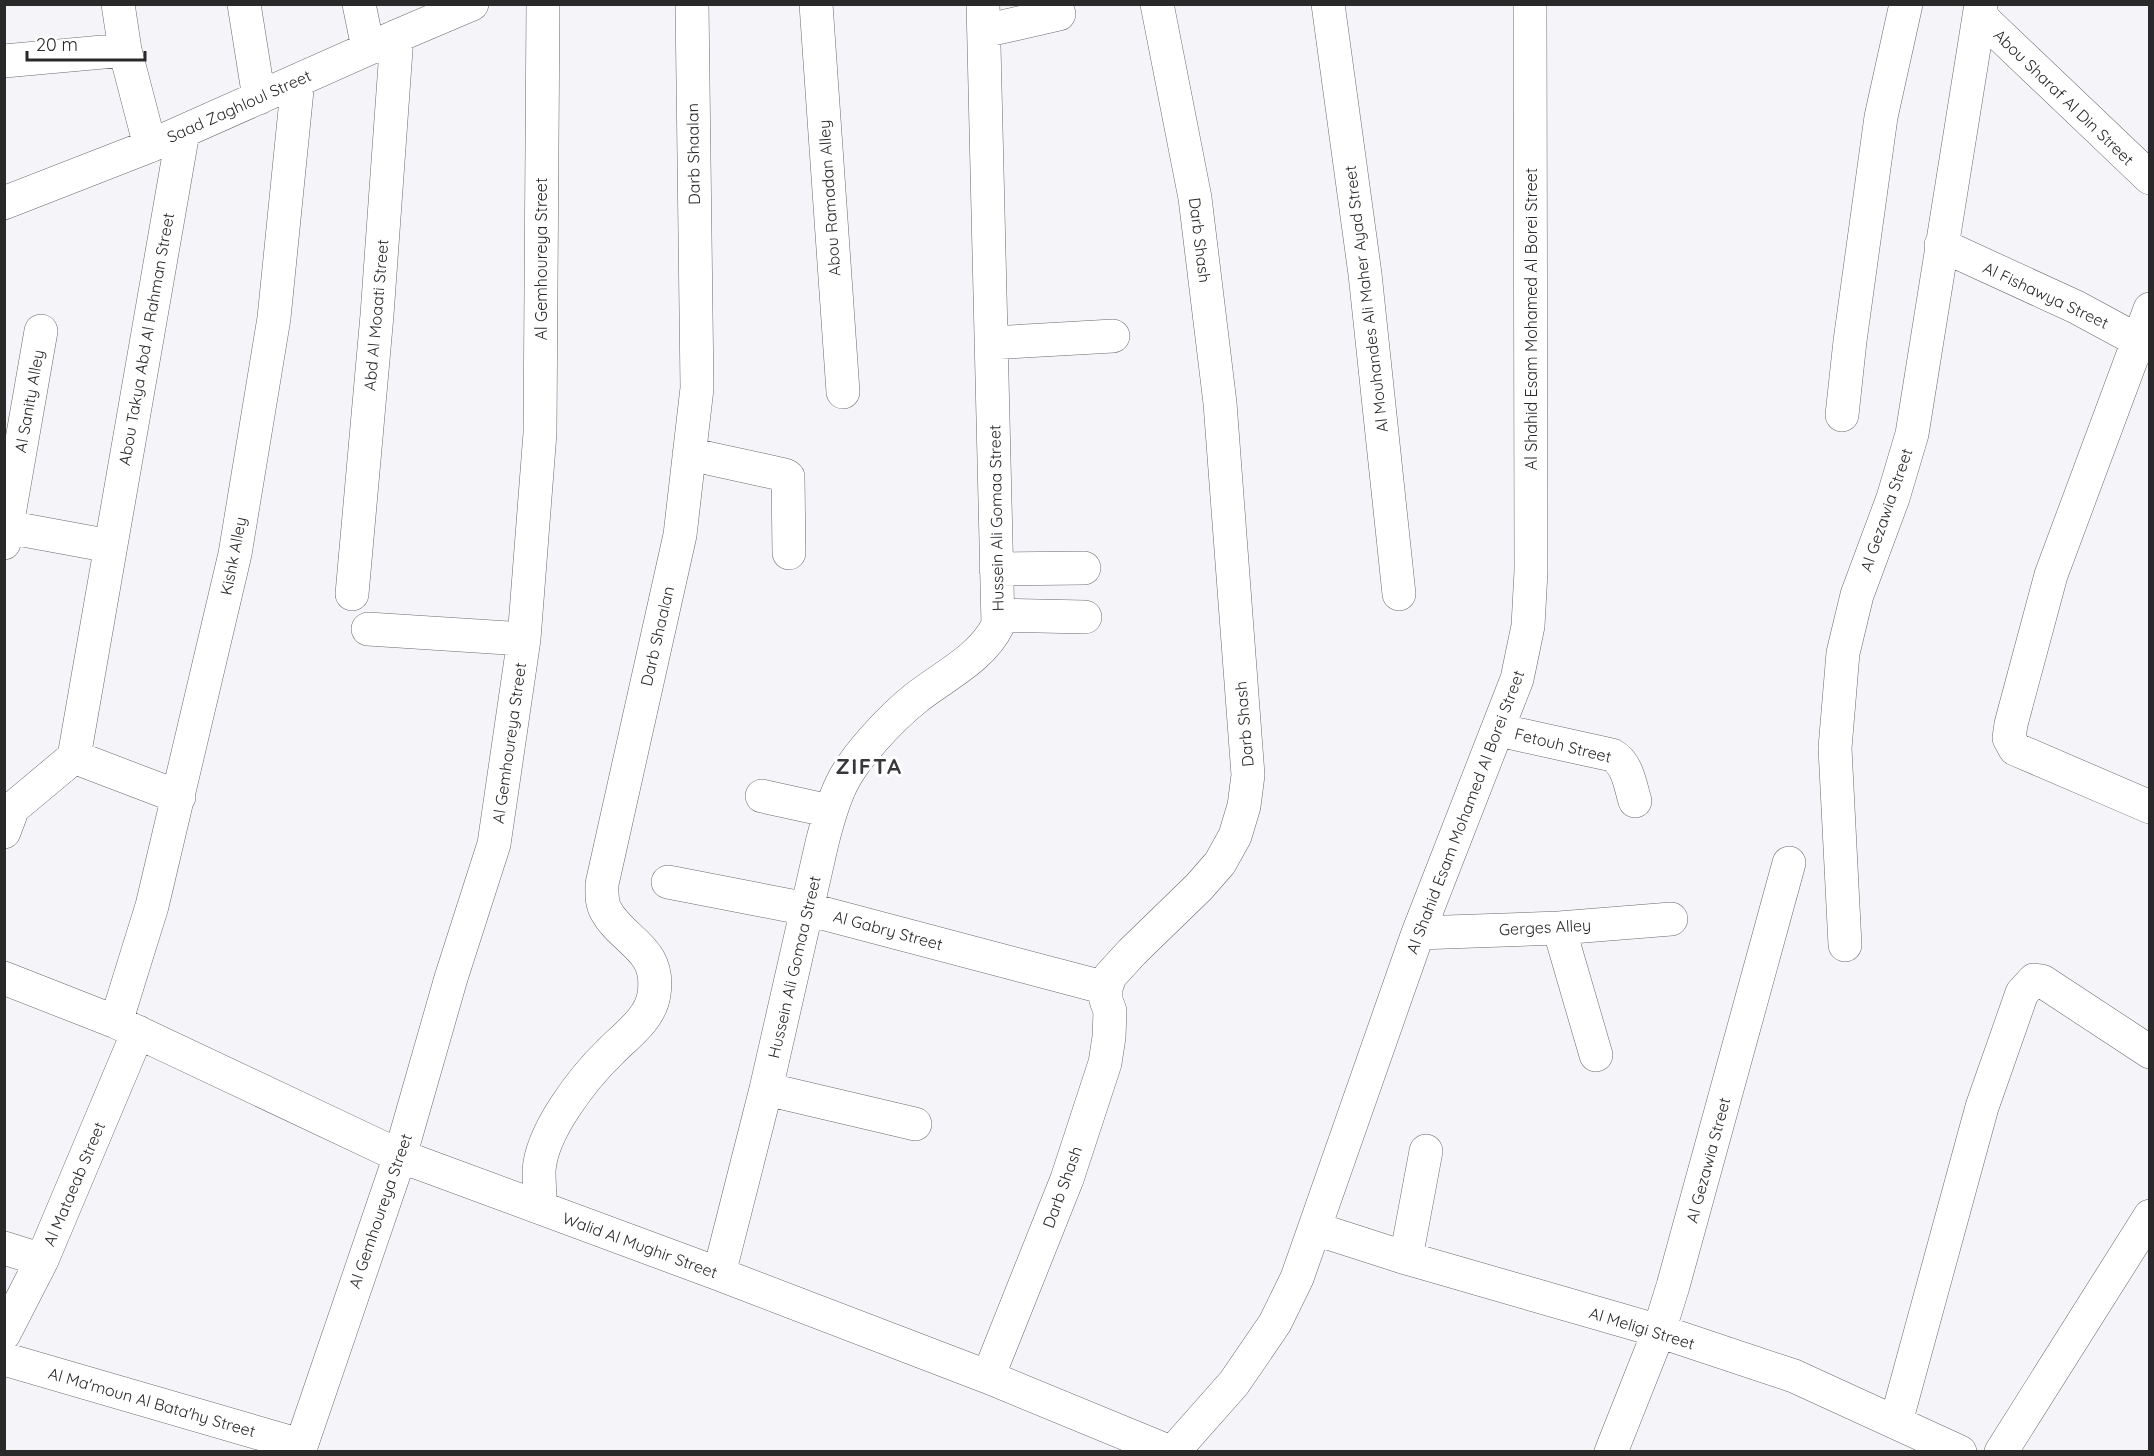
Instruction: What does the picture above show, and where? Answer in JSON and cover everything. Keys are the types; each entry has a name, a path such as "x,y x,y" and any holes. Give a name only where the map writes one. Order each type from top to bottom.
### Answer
{"street":[{"path":"118,4 125,50 150,146"},
{"path":"244,4 259,98"},
{"name":"Abd Al Moaati Street","path":"352,594 376,315 382,42 359,4"},
{"name":"Saad Zaghloul Street","path":"4,203 183,132 472,4"},
{"name":"Al Gemhoureya Street","path":"300,1448 400,1156 451,978 494,844 524,639 540,434 543,4"},
{"name":"Darb Shaalan","path":"541,1208 539,1169 550,1132 581,1085 648,1013 654,996 655,977 649,959 606,912 602,898 602,884 680,535 697,387 692,4"},
{"name":"Abou Ramadan Alley","path":"816,4 843,392"},
{"name":"Darb Shash","path":"988,1377 1067,1179 1105,1063 1110,1011 1106,1000 1106,988 1110,976 1220,863 1245,806 1248,774 1216,369 1196,198 1157,4"},
{"name":"Al Mouhandes Ali Maher Ayad Street","path":"1328,4 1363,262 1399,594"},
{"name":"Al Shahid Esam Mohamed Al Borei Street","path":"1172,1452 1234,1383 1275,1323 1297,1278 1419,933 1517,679 1528,626 1530,593 1530,4"},
{"path":"1842,415 1881,117 1906,4"},
{"name":"Abou Sharaf Al Din Street","path":"1980,10 2150,178"},
{"name":"Al Gezawia Street","path":"1845,945 1835,748 1843,653 1857,596 1893,498 1912,434 1980,10"},
{"path":"983,18 1059,14"},
{"name":"Hussein Ali Gomaa Street","path":"720,1274 766,1089 830,811 842,783 888,724 916,698 986,644 998,625 983,18"},
{"path":"4,61 125,50"},
{"name":"Kishk Alley","path":"127,1027 152,906 237,542 274,318 298,80"},
{"name":"Abou Takya Abd Al Rahman Street","path":"74,757 183,132"},
{"name":"Al Fishawya Street","path":"1941,246 2076,308 2144,344"},
{"path":"2150,309 2144,344 2051,575 2009,738 2015,749 2150,807"},
{"name":"Al Sanity Alley","path":"6,535 41,331"},
{"path":"991,344 1113,336"},
{"path":"689,454 788,477 789,553"},
{"path":"6,535 110,546"},
{"path":"996,569 1084,568"},
{"path":"999,615 1085,617"},
{"path":"368,629 524,639"},
{"name":"Fetouh Street","path":"1498,730 1618,758 1625,768 1635,801"},
{"path":"7,815 74,757 179,797"},
{"path":"762,796 830,811"},
{"name":"Al Gezawia Street","path":"1611,1452 1659,1331 1673,1286 1789,863"},
{"name":"Al Gabry Street","path":"668,882 807,909 1106,988"},
{"name":"Gerges Alley","path":"1419,933 1558,928 1671,919"},
{"path":"1558,928 1596,1055"},
{"name":"Walid Al Mughir Street","path":"4,978 127,1027 400,1156 720,1274 988,1377 1172,1452"},
{"path":"1896,1422 1982,1107 2022,993 2034,980 2042,981 2150,1052"},
{"name":"Al Mataeab Street","path":"4,1334 42,1260 127,1027"},
{"path":"766,1089 915,1124"},
{"path":"1406,1258 1426,1151"},
{"path":"2001,1452 2150,1216"},
{"name":"Al Meligi Street","path":"1316,1229 1406,1258 1659,1331 1794,1376 1960,1452"},
{"path":"4,1248 42,1260"},
{"name":"Al Ma'moun Al Bata'hy Street","path":"4,1359 300,1448"}],"district":[{"name":"ZIFTA","path":"869,766"}]}
